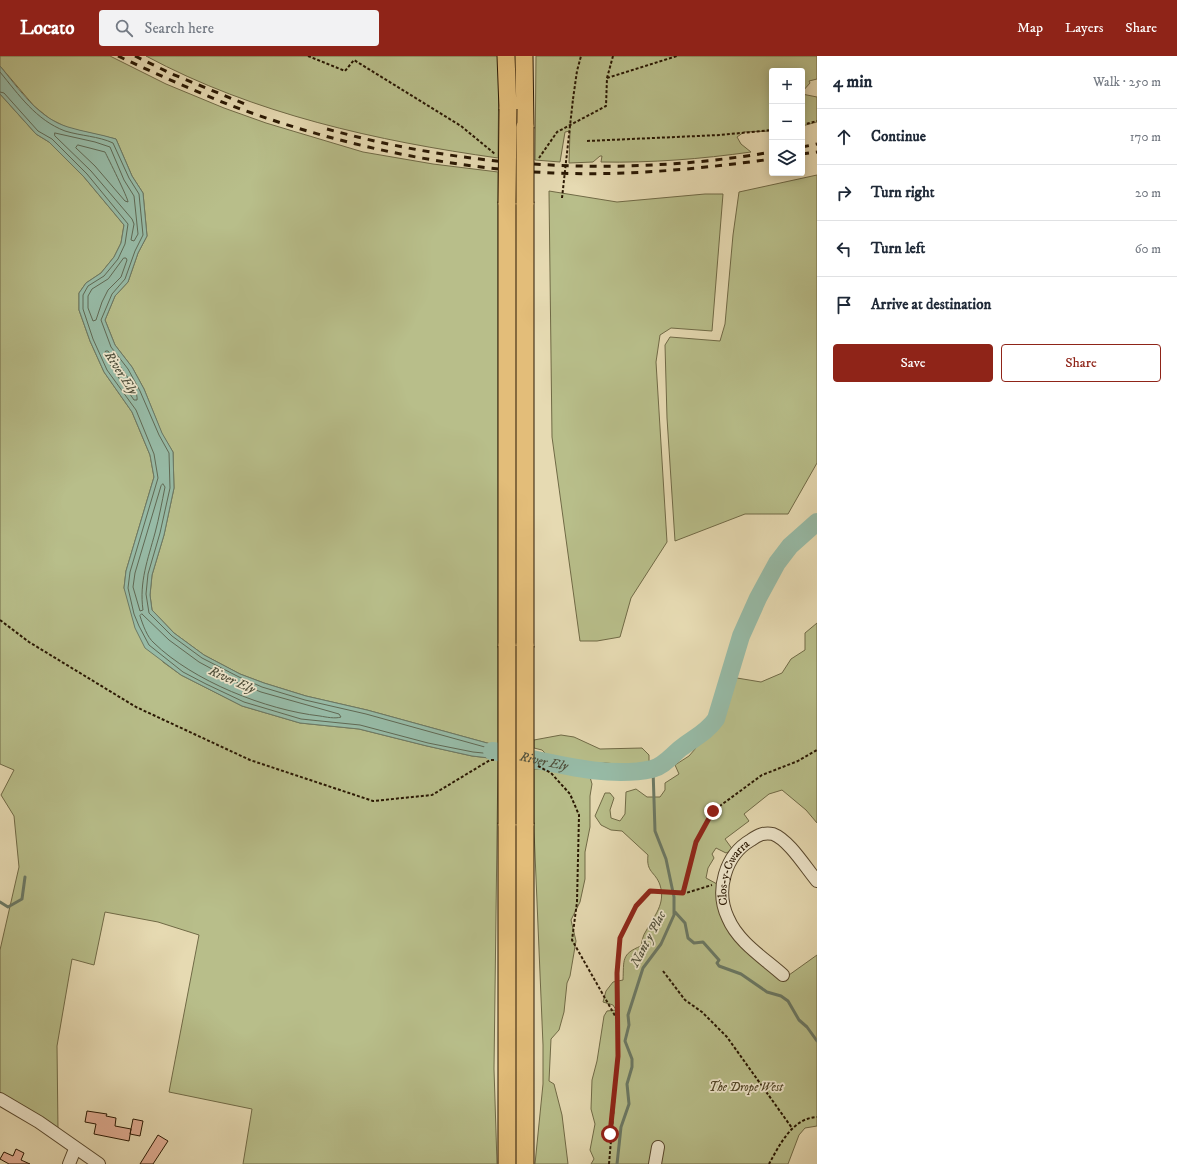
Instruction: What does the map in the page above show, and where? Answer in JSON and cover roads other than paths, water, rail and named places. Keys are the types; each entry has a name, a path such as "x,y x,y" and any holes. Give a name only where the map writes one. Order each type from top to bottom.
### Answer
{"highway":[{"path":"506,56 508,109 507,1164"},
{"path":"524,58 525,1164"}],"street":[{"name":"Clos-y-Cwarra","path":"783,975 741,938 727,917 723,904 722,892 726,869 736,852 760,834 767,833 776,836 785,842 817,881"},
{"path":"0,1099 39,1122 75,1149 99,1164"},
{"path":"655,1164 658,1147"},
{"path":"69,1164 75,1149"}],"water":[{"path":"0,66 30,102 47,117 68,127 116,139 132,176 143,193 147,236 138,253 128,282 115,296 105,320 115,345 132,367 144,389 162,433 173,452 174,488 164,535 152,575 150,595 152,610 174,633 204,655 240,674 306,696 367,710 498,746 498,759 472,756 359,729 300,723 242,706 181,675 145,648 135,628 124,588 126,571 154,477 150,455 132,412 104,372 90,341 79,310 79,293 86,283 101,273 114,257 121,243 124,225 84,177 49,142 36,134 0,94"}],"waterway":[{"name":"River Ely","path":"492,751 572,767 613,772 633,772 652,769 664,763 704,731 716,719 741,636 758,598 777,563 790,546 817,522"},
{"name":"Nant y Plac","path":"617,1164 621,1127 629,1104 627,1084 632,1067 632,1059 625,1041 629,1025 628,1015 643,968 661,944 674,915 674,897 666,859 655,831 653,769"},
{"path":"0,902 8,907 22,899 25,877"},
{"path":"675,912 685,923 688,938 694,943 703,942 719,960 717,963 719,966 741,974 767,992 781,996 788,1001 799,1020 807,1027 817,1041"}],"railway":[{"path":"118,56 227,104 306,131 387,151 470,166 553,173 635,173 718,166 769,159"},
{"path":"135,56 172,74 245,104"},
{"path":"327,129 436,153 548,165 660,165 716,160 769,152"},
{"path":"805,146 817,144"},
{"path":"805,154 817,152"}],"park label":[{"name":"The Drope West","path":"746,1087"}]}
